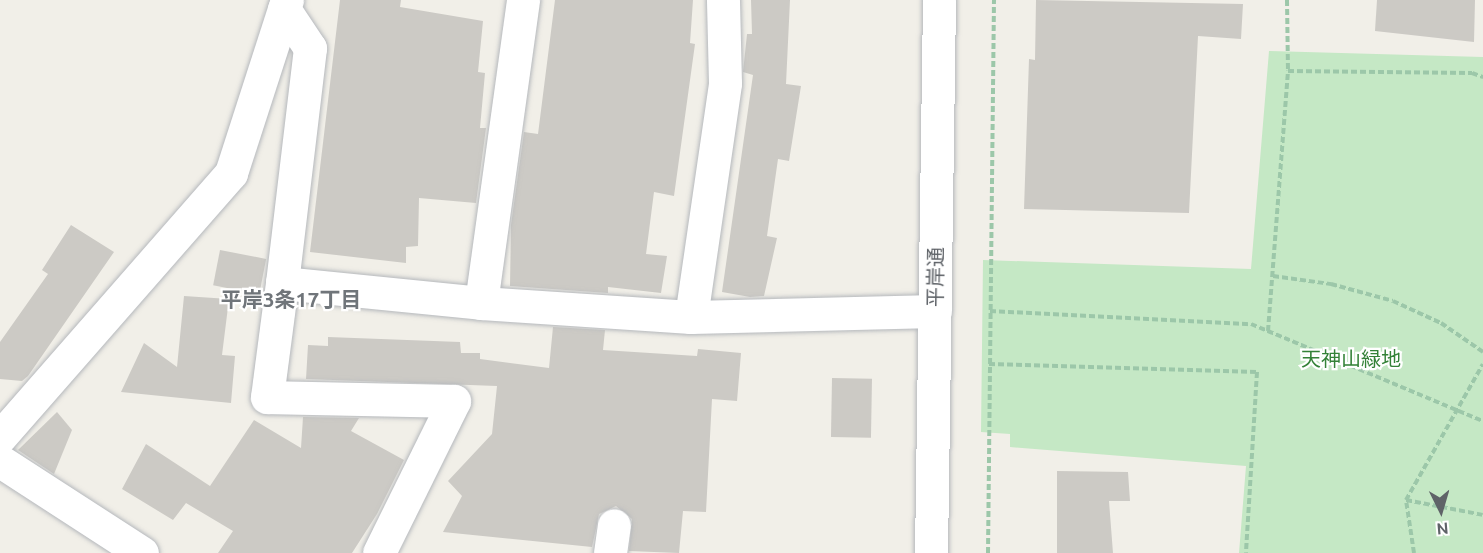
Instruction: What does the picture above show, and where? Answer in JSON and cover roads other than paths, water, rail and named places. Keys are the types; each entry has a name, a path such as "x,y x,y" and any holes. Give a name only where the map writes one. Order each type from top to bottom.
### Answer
{"street":[{"path":"481,303 523,0"},
{"path":"691,317 725,83 723,0"},
{"name":"平岸通","path":"931,553 939,0"},
{"path":"285,4 310,48 267,397 454,401 379,553"},
{"path":"0,437 231,173 285,4"},
{"path":"282,283 481,303 691,317 935,311"},
{"path":"0,461 142,553"}],"district":[{"name":"平岸3条17丁目","path":"291,299"}],"park label":[{"name":"天神山緑地","path":"1351,358"}]}
